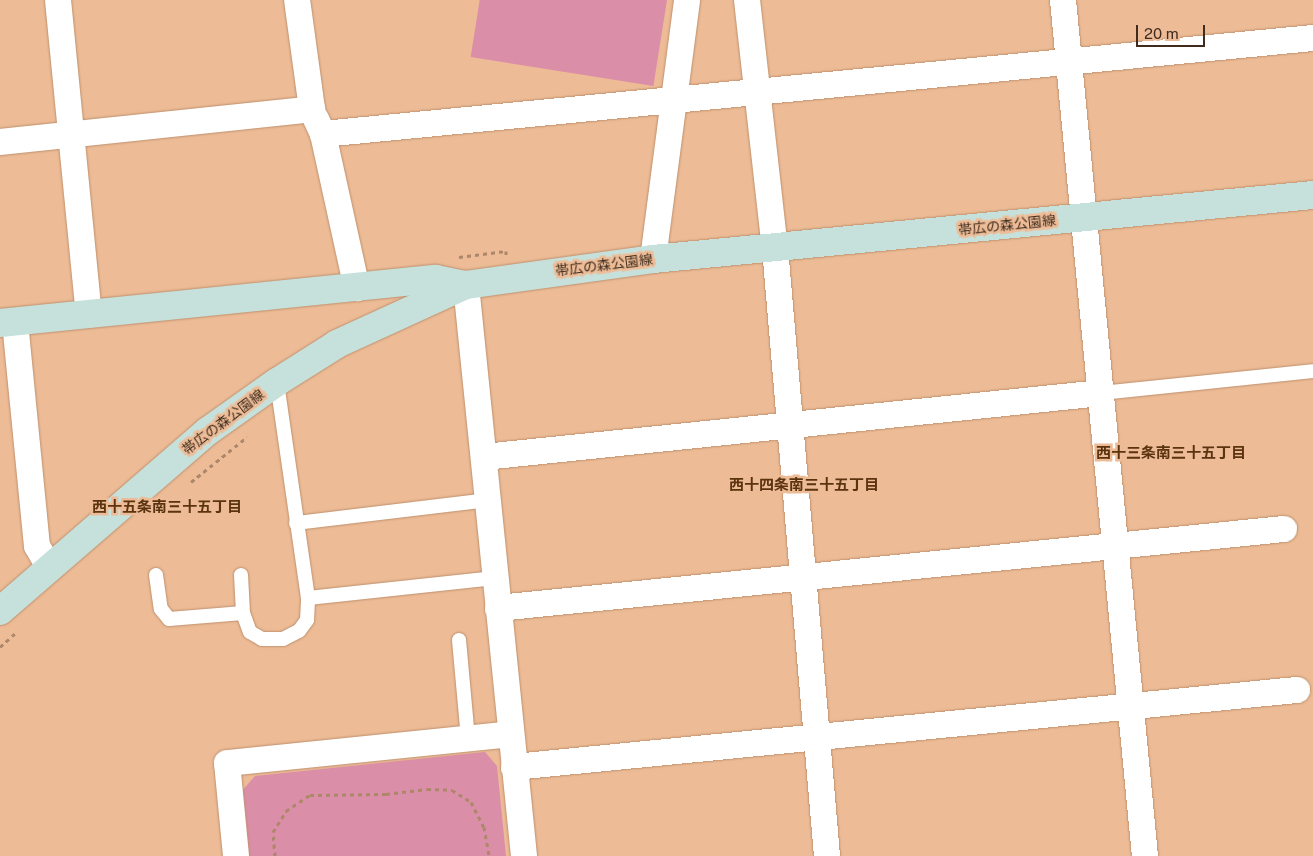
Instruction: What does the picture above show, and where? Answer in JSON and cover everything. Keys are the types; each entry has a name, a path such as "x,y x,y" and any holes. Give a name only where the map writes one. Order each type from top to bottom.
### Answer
{"main road":[{"name":"帯広の森公園線","path":"0,611 208,431 277,382 337,344 466,285 653,259 1313,195"},
{"path":"8,322 436,280 466,285"}],"street":[{"path":"58,0 89,314"},
{"path":"297,0 312,109 323,134 357,288"},
{"path":"653,259 687,0"},
{"path":"747,0 775,248 827,856"},
{"path":"1063,0 1117,545 1145,856"},
{"path":"323,134 673,98 1313,38"},
{"path":"0,142 312,109"},
{"path":"466,285 524,856"},
{"path":"8,322 38,546 49,567"},
{"path":"484,457 1101,393"},
{"path":"498,608 1284,529"},
{"path":"514,767 1296,690"},
{"path":"236,856 227,763 511,734"}],"lane":[{"path":"1101,393 1313,371"},
{"path":"241,575 243,613 250,632 262,639 283,639 299,631 307,620 308,598 277,382"},
{"path":"296,522 488,500"},
{"path":"156,575 161,609 169,619 243,613"},
{"path":"308,598 496,578"},
{"path":"459,640 468,739"}],"path":[{"path":"187,486 281,412"},
{"path":"0,647 22,628"},
{"path":"274,856 273,832 286,811 310,795 386,794 427,789 452,790 472,802 484,827 489,856"}],"shaded area":[{"path":"480,0 667,0 653,86 471,57"},
{"path":"485,752 497,766 506,856 247,856 240,793 255,776"}],"district":[{"name":"西十三条南三十五丁目","path":"1171,453"},
{"name":"西十四条南三十五丁目","path":"804,485"},
{"name":"西十五条南三十五丁目","path":"167,507"}]}
